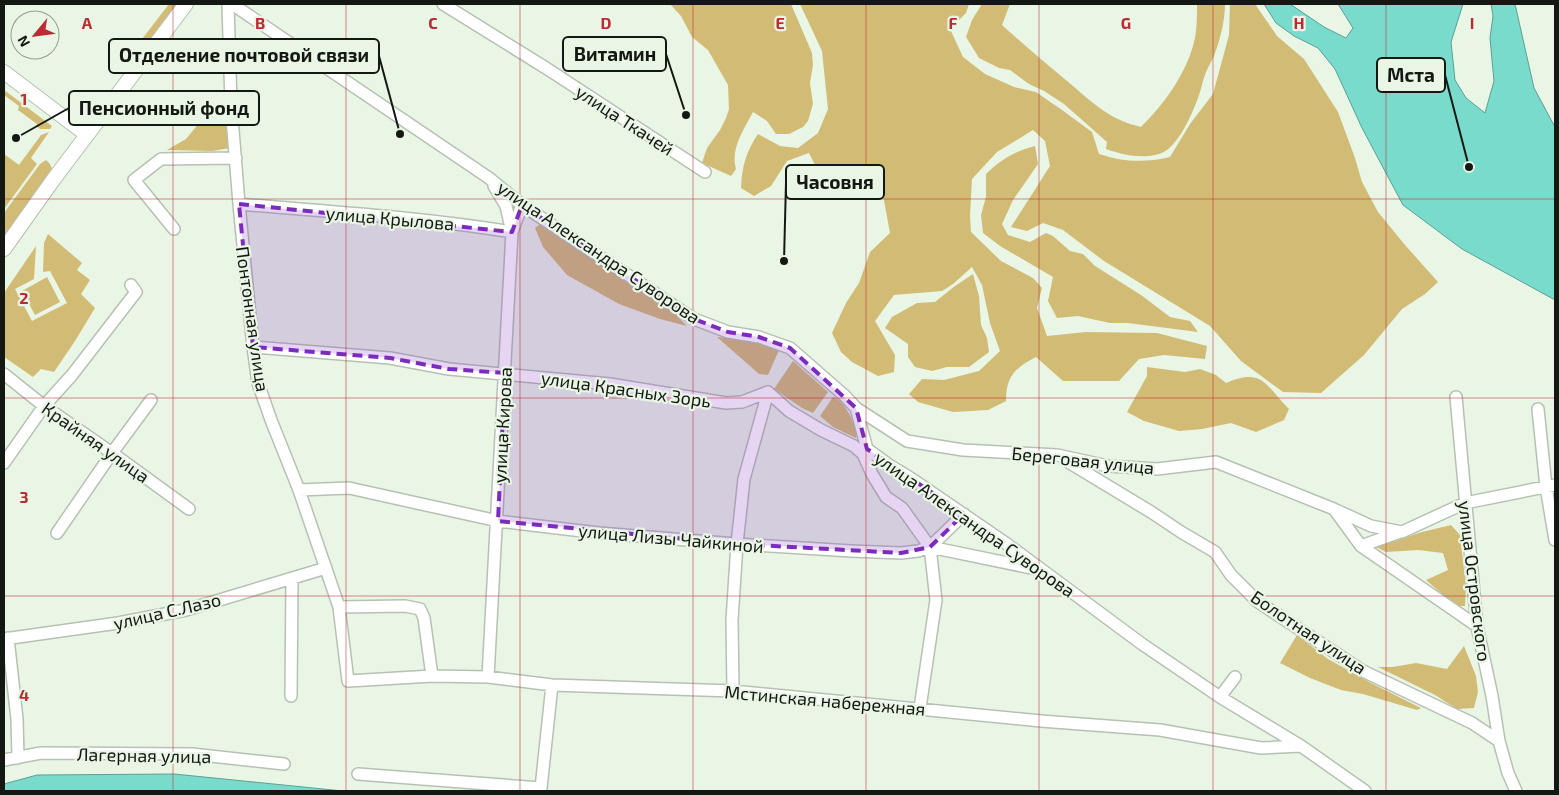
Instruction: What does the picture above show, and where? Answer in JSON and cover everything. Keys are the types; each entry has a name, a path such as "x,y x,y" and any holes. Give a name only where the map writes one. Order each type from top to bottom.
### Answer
{"main road":[{"path":"4,249 53,180 186,4"},
{"path":"4,72 87,135"}],"street":[{"name":"Понтонная улица","path":"228,4 231,105 239,204 258,383 339,607 348,681"},
{"name":"улица Александра Суворова","path":"232,4 489,178 522,205 694,320 728,332 759,337 790,348 856,408 867,449 1045,571 1142,644 1220,697 1301,746 1365,791"},
{"name":"улица Ткачей","path":"443,4 546,68 705,172"},
{"path":"174,229 134,180 161,159 236,158"},
{"name":"улица Кирова","path":"488,677 498,521 512,232 506,206 489,178"},
{"name":"улица Крылова","path":"239,204 392,217 512,232"},
{"path":"512,232 522,205"},
{"path":"4,463 44,406 72,376 136,292 131,285"},
{"name":"улица Красных Зорь","path":"253,347 390,358 449,369 610,384 726,404 742,402 768,392"},
{"name":"Крайняя улица","path":"4,374 44,406 112,452 189,509"},
{"path":"733,691 732,620 744,479 768,392 789,411 859,450 886,497 902,508 930,547 936,600 920,708"},
{"name":"улица Островского","path":"1456,396 1477,626 1492,696 1499,741 1508,773 1516,791"},
{"path":"57,533 112,452 151,400"},
{"name":"Береговая улица","path":"856,408 907,440 963,450 1057,455 1108,466 1157,469 1216,462 1334,509 1371,526 1402,532"},
{"path":"1538,409 1550,486 1555,540"},
{"name":"Болотная улица","path":"1057,455 1215,552 1231,576 1258,602 1363,671 1472,723 1499,741"},
{"path":"1361,546 1402,532 1465,503 1550,486"},
{"name":"улица Лизы Чайкиной","path":"298,490 349,488 498,521 599,533 737,544 901,553 930,547 1045,571"},
{"path":"1334,509 1361,546 1477,626"},
{"path":"930,547 964,514"},
{"name":"улица С.Лазо","path":"6,638 118,624 186,610 326,568"},
{"path":"292,579 292,696"},
{"path":"339,607 406,606 420,609 424,618 432,676"},
{"path":"6,638 17,719 18,758"},
{"name":"Мстинская набережная","path":"348,681 432,676 488,677 552,685 733,691 1041,721 1160,730 1261,748 1301,746"},
{"path":"1220,697 1235,677"},
{"path":"358,774 540,788 552,685"},
{"name":"Лагерная улица","path":"4,760 41,753 192,754 284,764"}],"highlighted area":[{"path":"239,204 512,232 522,205 694,319 728,332 759,337 790,348 856,408 867,449 964,514 930,547 901,553 737,544 498,521 505,373 449,369 390,358 253,347"}],"shaded area":[{"path":"169,4 177,4 135,61 129,56"},
{"path":"670,4 791,4 812,53 813,65 810,83 813,104 808,121 803,127 789,134 776,134 767,121 753,112 736,147 736,169 731,176 702,163 707,148 720,130 729,109 728,85 708,50 692,37 681,16"},
{"path":"800,4 969,4 966,13 950,29 963,57 985,74 1014,87 1036,92 1062,110 1092,132 1099,154 1117,159 1143,161 1170,157 1190,124 1213,94 1229,35 1230,4 1255,4 1277,36 1304,59 1338,112 1362,182 1378,212 1438,282 1425,294 1402,309 1364,355 1321,393 1283,392 1241,361 1210,326 1104,261 1063,230 1043,223 1027,231 1011,227 1050,166 1045,141 1033,130 997,152 972,179 971,232 1001,261 1033,278 1042,288 1037,308 1047,336 1086,332 1157,333 1207,346 1205,359 1164,355 1139,359 1119,381 1063,381 1036,357 1022,365 1013,374 1006,392 1006,401 988,410 953,412 918,402 909,394 922,379 944,380 979,371 1000,351 990,323 982,285 972,267 942,291 894,295 875,321 895,355 894,372 878,376 852,362 841,352 832,333 846,303 859,283 870,252 890,233 883,195 869,181 848,189 824,183 809,153 787,161 771,186 754,196 741,188 745,160 758,134 780,146 798,148 818,133 828,109 822,51"},
{"path":"982,4 1010,4 1002,25 1096,105 1112,116 1141,127 1165,100 1184,69 1194,41 1197,4 1225,4 1225,10 1216,50 1193,111 1184,129 1166,151 1159,154 1139,156 1125,155 1106,149 1107,142 1064,104 1029,84 1010,70 999,68 979,58 966,37 972,20"},
{"path":"4,90 52,126 50,129 40,129 36,126 37,124 18,110 19,106 4,95"},
{"path":"215,114 227,116 230,148 212,151 167,150 186,139 204,117"},
{"path":"49,132 31,158 37,164 4,209 4,154 19,165 41,135"},
{"path":"1035,146 1038,164 1013,200 1002,224 1008,235 1030,242 1046,233 1053,236 1070,251 1083,254 1095,266 1141,295 1170,317 1190,321 1198,332 1128,323 1110,323 1078,316 1057,318 1048,301 1053,277 1000,246 983,233 981,215 986,197 986,174 1008,157"},
{"path":"46,160 52,169 4,238 4,213 40,164"},
{"path":"543,222 672,311 687,326 660,319 619,304 567,275 543,247 535,228"},
{"path":"48,234 82,263 77,270 90,280 81,294 95,308 54,372 41,369 33,377 4,357 4,293 36,246 34,279 15,289 32,321 67,303 50,271 43,272 44,243"},
{"path":"973,274 979,296 981,325 987,338 989,352 969,367 947,367 932,371 915,367 908,357 908,344 885,328 892,317 917,303 935,302"},
{"path":"47,277 60,302 35,315 22,291"},
{"path":"717,337 732,338 780,348 768,375 759,374"},
{"path":"793,361 828,392 813,413 802,408 774,389"},
{"path":"1147,367 1185,372 1200,369 1216,375 1226,383 1248,377 1256,378 1268,386 1289,409 1284,420 1256,432 1231,423 1202,429 1179,431 1144,421 1127,412 1147,376"},
{"path":"833,397 843,404 849,413 854,424 856,438 833,427 820,416"},
{"path":"1451,525 1460,535 1466,586 1465,606 1456,606 1426,580 1448,570 1443,553 1418,550 1386,552 1376,547"},
{"path":"1297,635 1328,659 1421,708 1417,710 1363,694 1341,690 1310,678 1280,663"},
{"path":"1464,646 1476,676 1478,692 1474,708 1457,709 1435,695 1378,667 1393,667 1416,663 1447,669"}],"water":[{"path":"1264,4 1290,4 1324,27 1346,38 1353,28 1338,4 1463,4 1451,42 1455,80 1466,98 1485,113 1494,81 1490,38 1493,16 1491,4 1515,4 1534,88 1555,127 1555,300 1462,249 1403,205 1362,128 1335,69 1318,48 1294,36 1276,23"},
{"path":"174,774 343,791 4,791 4,784 37,775"}],"place":[{"name":"Витамин","path":"686,115"},
{"name":"Отделение почтовой связи","path":"400,134"},
{"name":"Пенсионный фонд","path":"16,138"},
{"name":"Мста","path":"1469,167"},
{"name":"Часовня","path":"784,261"}]}
